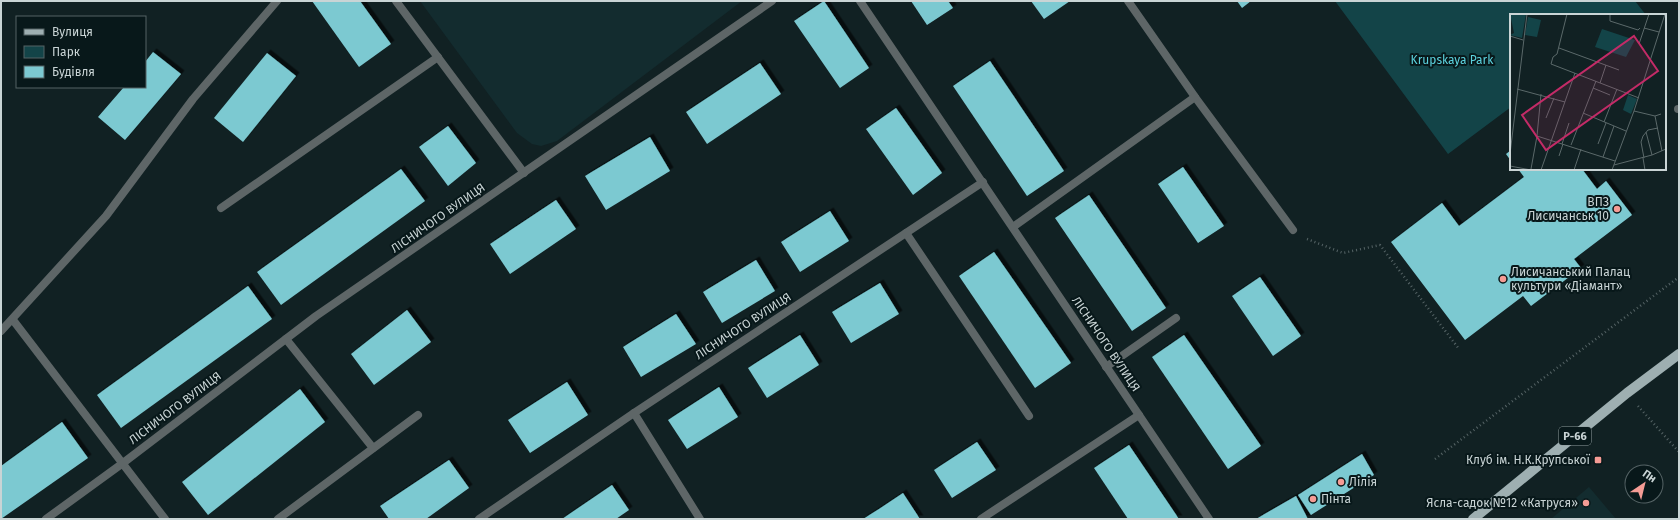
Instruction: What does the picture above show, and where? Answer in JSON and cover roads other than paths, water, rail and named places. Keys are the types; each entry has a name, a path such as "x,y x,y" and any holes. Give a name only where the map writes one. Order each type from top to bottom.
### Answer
{"main road":[{"name":"Р-66","path":"1473,519 1627,394 1679,354"}],"street":[{"path":"1,331 13,320 106,216 193,99 277,1"},
{"path":"396,1 524,173"},
{"name":"ЛІСНИЧОГО ВУЛИЦЯ","path":"46,519 123,463 316,316 772,1"},
{"name":"ЛІСНИЧОГО ВУЛИЦЯ","path":"860,1 1209,519"},
{"path":"1128,1 1293,230"},
{"path":"221,208 438,57"},
{"path":"1013,227 1195,96"},
{"name":"ЛІСНИЧОГО ВУЛИЦЯ","path":"479,519 634,413 983,182"},
{"path":"906,233 1029,416"},
{"path":"1106,367 1176,318"},
{"path":"13,320 165,519"},
{"path":"286,339 373,448"},
{"path":"634,413 700,519"},
{"path":"278,519 418,415"},
{"path":"981,519 1139,415"}],"place":[{"name":"ВПЗ Лисичанськ 10","path":"1617,209"},
{"name":"Лисичанський Палац культури «Діамант»","path":"1503,279"},
{"name":"Клуб ім. Н.К.Крупської","path":"1598,460"},
{"name":"Лілія","path":"1341,482"},
{"name":"Пінта","path":"1313,499"},
{"name":"Ясла-садок №12 «Катруся»","path":"1586,503"}],"park label":[{"name":"Krupskaya Park","path":"1452,60"}]}
